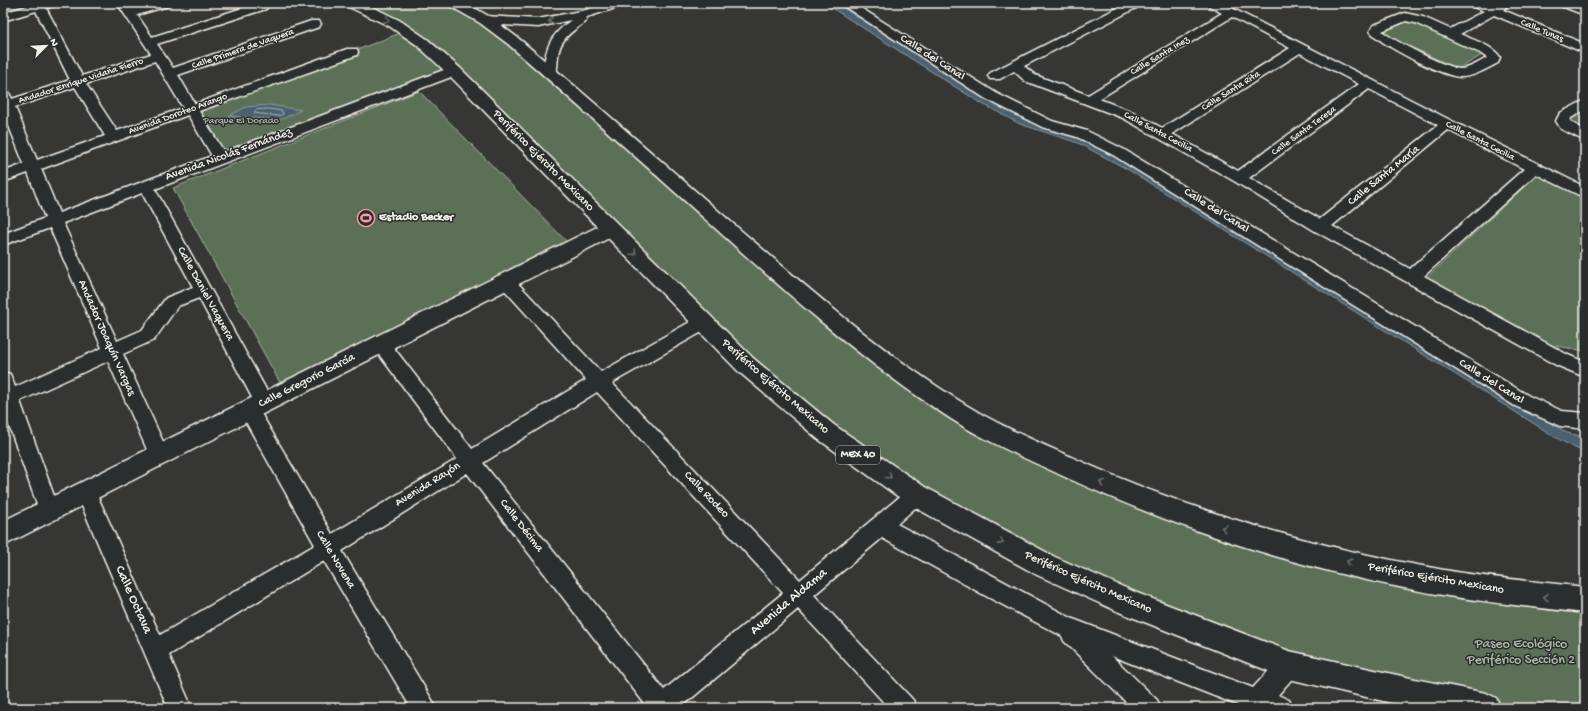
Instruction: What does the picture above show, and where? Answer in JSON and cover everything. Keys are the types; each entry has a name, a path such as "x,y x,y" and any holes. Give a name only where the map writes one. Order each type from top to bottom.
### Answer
{"main road":[{"name":"Periférico Ejército Mexicano","path":"352,3 394,23 422,42 454,71 746,365 826,432 916,495 1046,566 1129,603 1289,665 1419,701 1486,708"},
{"name":"Periférico Ejército Mexicano","path":"455,3 485,20 550,72 818,308 893,366 975,422 1096,481 1196,520 1303,551 1406,576 1539,596 1585,600"},
{"name":"Calle Gregorio García","path":"3,534 610,228"}],"street":[{"path":"164,3 127,8 192,108 220,158"},
{"path":"485,20 538,23 589,13 618,3"},
{"name":"Calle del Canal","path":"845,3 990,96 1041,121 1082,134 1124,155 1522,402 1560,418 1585,421"},
{"path":"995,76 1017,66 1136,3"},
{"name":"Calle Santa Cecilia","path":"1213,3 1368,84 1585,193"},
{"name":"Calle Tunas","path":"1476,3 1585,49"},
{"path":"1451,34 1507,3"},
{"path":"1565,3 1583,16"},
{"path":"3,17 46,5 78,82 113,137"},
{"path":"149,42 262,6"},
{"name":"Calle Santa Inez","path":"1089,100 1232,12"},
{"path":"550,72 551,50 557,39 565,30 589,13"},
{"path":"1405,17 1419,20 1451,34 1490,53 1494,57 1493,60 1471,72 1454,72 1388,41 1377,34 1376,31 1378,28 1405,17"},
{"name":"Calle Primera de Vaquera","path":"170,73 315,24"},
{"name":"Calle Santa Rita","path":"1163,134 1299,48"},
{"name":"Avenida Doroteo Arango","path":"3,176 352,52"},
{"name":"Andador Enrique Vidaña Fierro","path":"5,101 78,82 158,56"},
{"name":"Calle Santa Cecilia","path":"1017,66 1030,78 1128,116 1163,134 1322,227 1562,360 1585,370"},
{"name":"Avenida Nicolás Fernández","path":"3,240 454,71"},
{"name":"Calle Santa Teresa","path":"1239,178 1368,84"},
{"name":"Andador Joaquín Vargas","path":"5,101 54,220 159,455"},
{"path":"1585,104 1565,116 1563,121 1566,126 1585,137"},
{"name":"Calle Santa María","path":"1322,227 1447,124"},
{"path":"1412,277 1534,168"},
{"name":"Calle Daniel Vaquera","path":"146,186 202,290 257,406"},
{"name":"Calle Rodeo","path":"506,281 598,382 799,593 905,708"},
{"path":"6,400 113,353 148,335 172,302 202,290"},
{"name":"Avenida Rayón","path":"155,650 328,548 598,382 703,323"},
{"name":"Calle Décima","path":"381,344 662,708"},
{"path":"3,379 6,400 49,510"},
{"name":"Calle Novena","path":"257,406 328,548 424,708"},
{"name":"Calle Octava","path":"86,492 180,708"},
{"name":"Avenida Aldama","path":"662,708 881,526 916,495"},
{"path":"881,526 992,588 1066,627 1254,705 1281,708"},
{"path":"1066,627 1149,708"},
{"path":"1254,705 1289,665"}],"green space":[{"name":"Paseo Ecológico Periférico Sección 2","path":"354,3 453,3 484,21 913,383 1199,525 1585,602 1585,708 1519,708 1454,699 1164,615 956,513 807,413 425,42"},
{"path":"1405,18 1484,54 1458,69 1379,32"},
{"name":"Parque El Dorado","path":"400,33 448,72 221,158 192,109 352,52"},
{"name":"Estadio Becker","path":"419,91 573,248 284,390 173,188"},
{"path":"1585,110 1585,132 1565,123"},
{"path":"1538,174 1585,198 1585,351 1551,345 1424,280"}],"water":[{"path":"824,3 836,3 987,99 1023,118 1085,138 1209,210 1567,433 1585,437 1585,451 1577,449 1560,440 1127,169 1078,143 1020,124 979,102"},
{"path":"269,105 301,110 280,120 229,116 246,107"}],"place":[{"name":"Estadio Becker","path":"366,218"}]}
